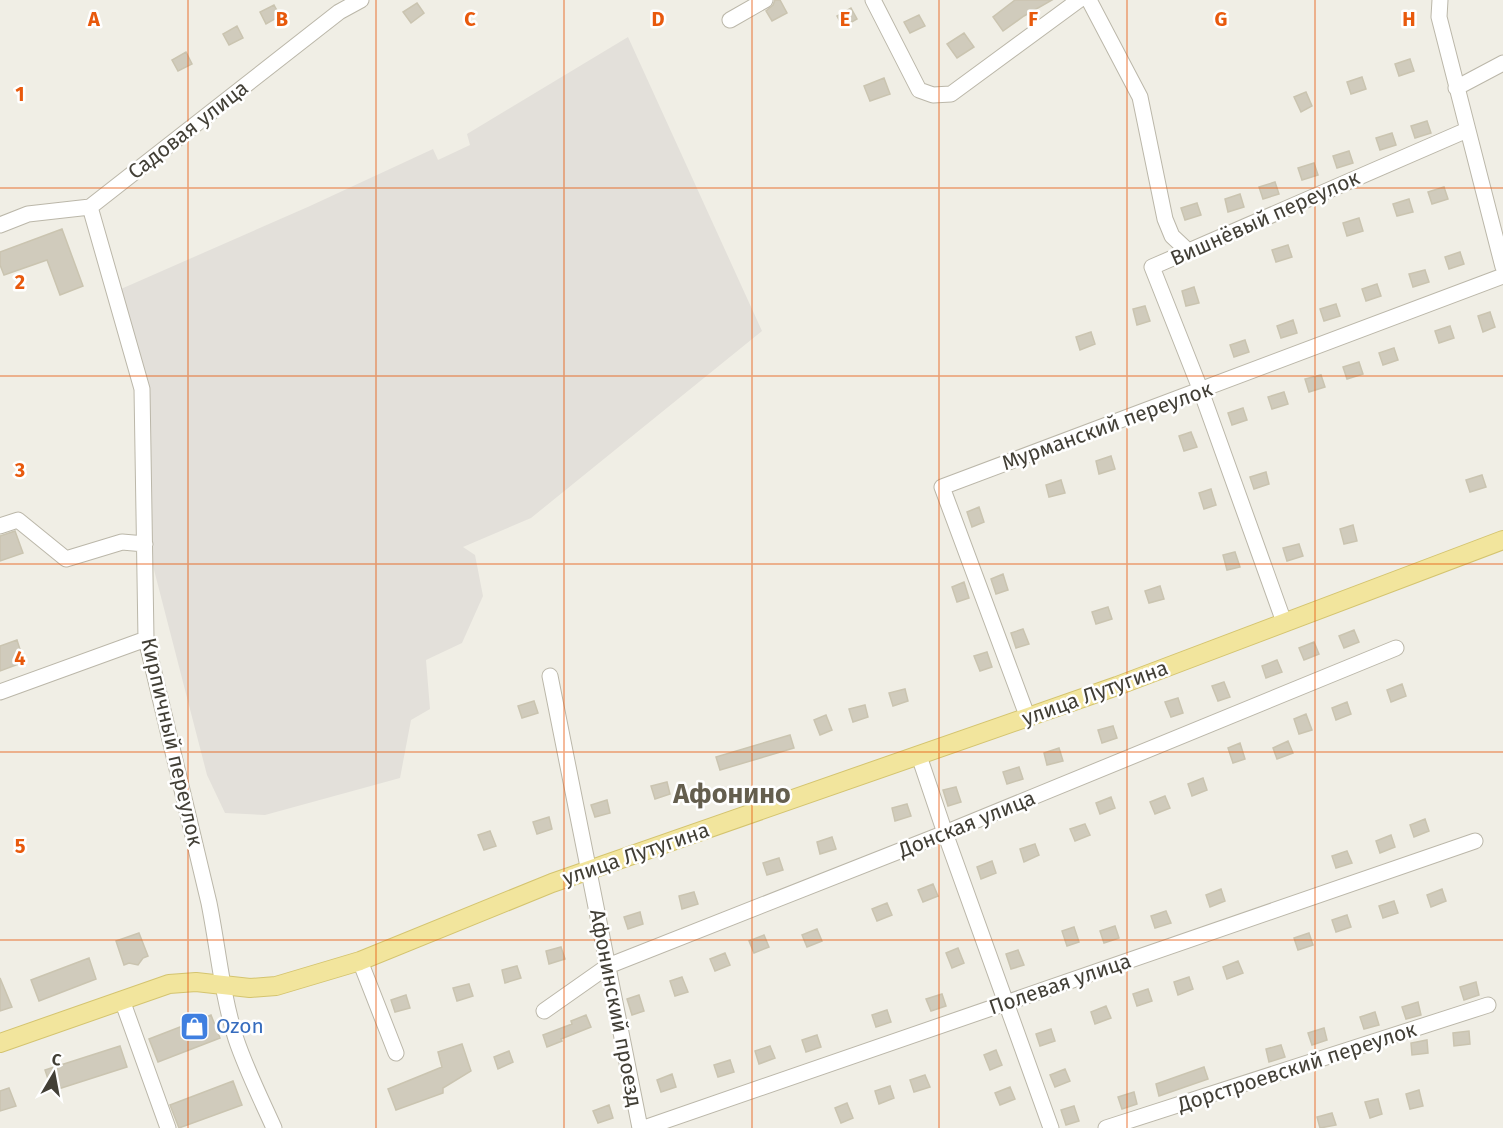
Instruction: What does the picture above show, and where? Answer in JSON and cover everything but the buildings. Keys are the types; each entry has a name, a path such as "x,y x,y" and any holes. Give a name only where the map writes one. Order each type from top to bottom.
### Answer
{"main road":[{"name":"улица Лутугина","path":"0,1043 169,984 195,982 250,988 276,986 360,961 552,883 1028,718 1499,544"}],"street":[{"name":"Садовая улица","path":"90,207 336,6 361,0"},
{"path":"730,20 765,0"},
{"path":"873,0 919,90 933,95 951,94 1079,0"},
{"path":"1089,0 1140,97 1165,219 1172,236 1188,251"},
{"path":"1440,0 1438,17 1503,267"},
{"path":"1456,88 1503,63"},
{"name":"Вишнёвый переулок","path":"1201,391 1152,267 1467,130"},
{"path":"0,225 28,214 90,207"},
{"name":"Кирпичный переулок","path":"90,207 142,389 147,639 209,903 218,945 223,986 236,1039 274,1128"},
{"name":"Мурманский переулок","path":"1028,718 942,487 1503,276"},
{"path":"1201,391 1284,622"},
{"path":"0,526 18,520 66,559 122,542 145,544"},
{"path":"0,692 147,639"},
{"name":"Донская улица","path":"544,1011 608,966 945,833 1396,648"},
{"name":"Афонинский проезд","path":"550,676 642,1128"},
{"path":"919,756 1051,1128"},
{"name":"Полевая улица","path":"642,1128 1475,841"},
{"path":"360,961 396,1053"},
{"path":"122,1000 168,1128"},
{"name":"Дорстроевский переулок","path":"1106,1128 1488,1005"}],"shaded area":[{"path":"628,37 762,331 531,518 463,547 475,555 483,596 462,643 426,660 430,709 411,720 400,778 265,815 225,813 207,775 153,566 149,389 121,289 433,149 438,160 470,145 467,134"}],"place":[{"name":"Ozon","path":"195,1026"}],"district":[{"name":"Афонино","path":"732,794"}]}
